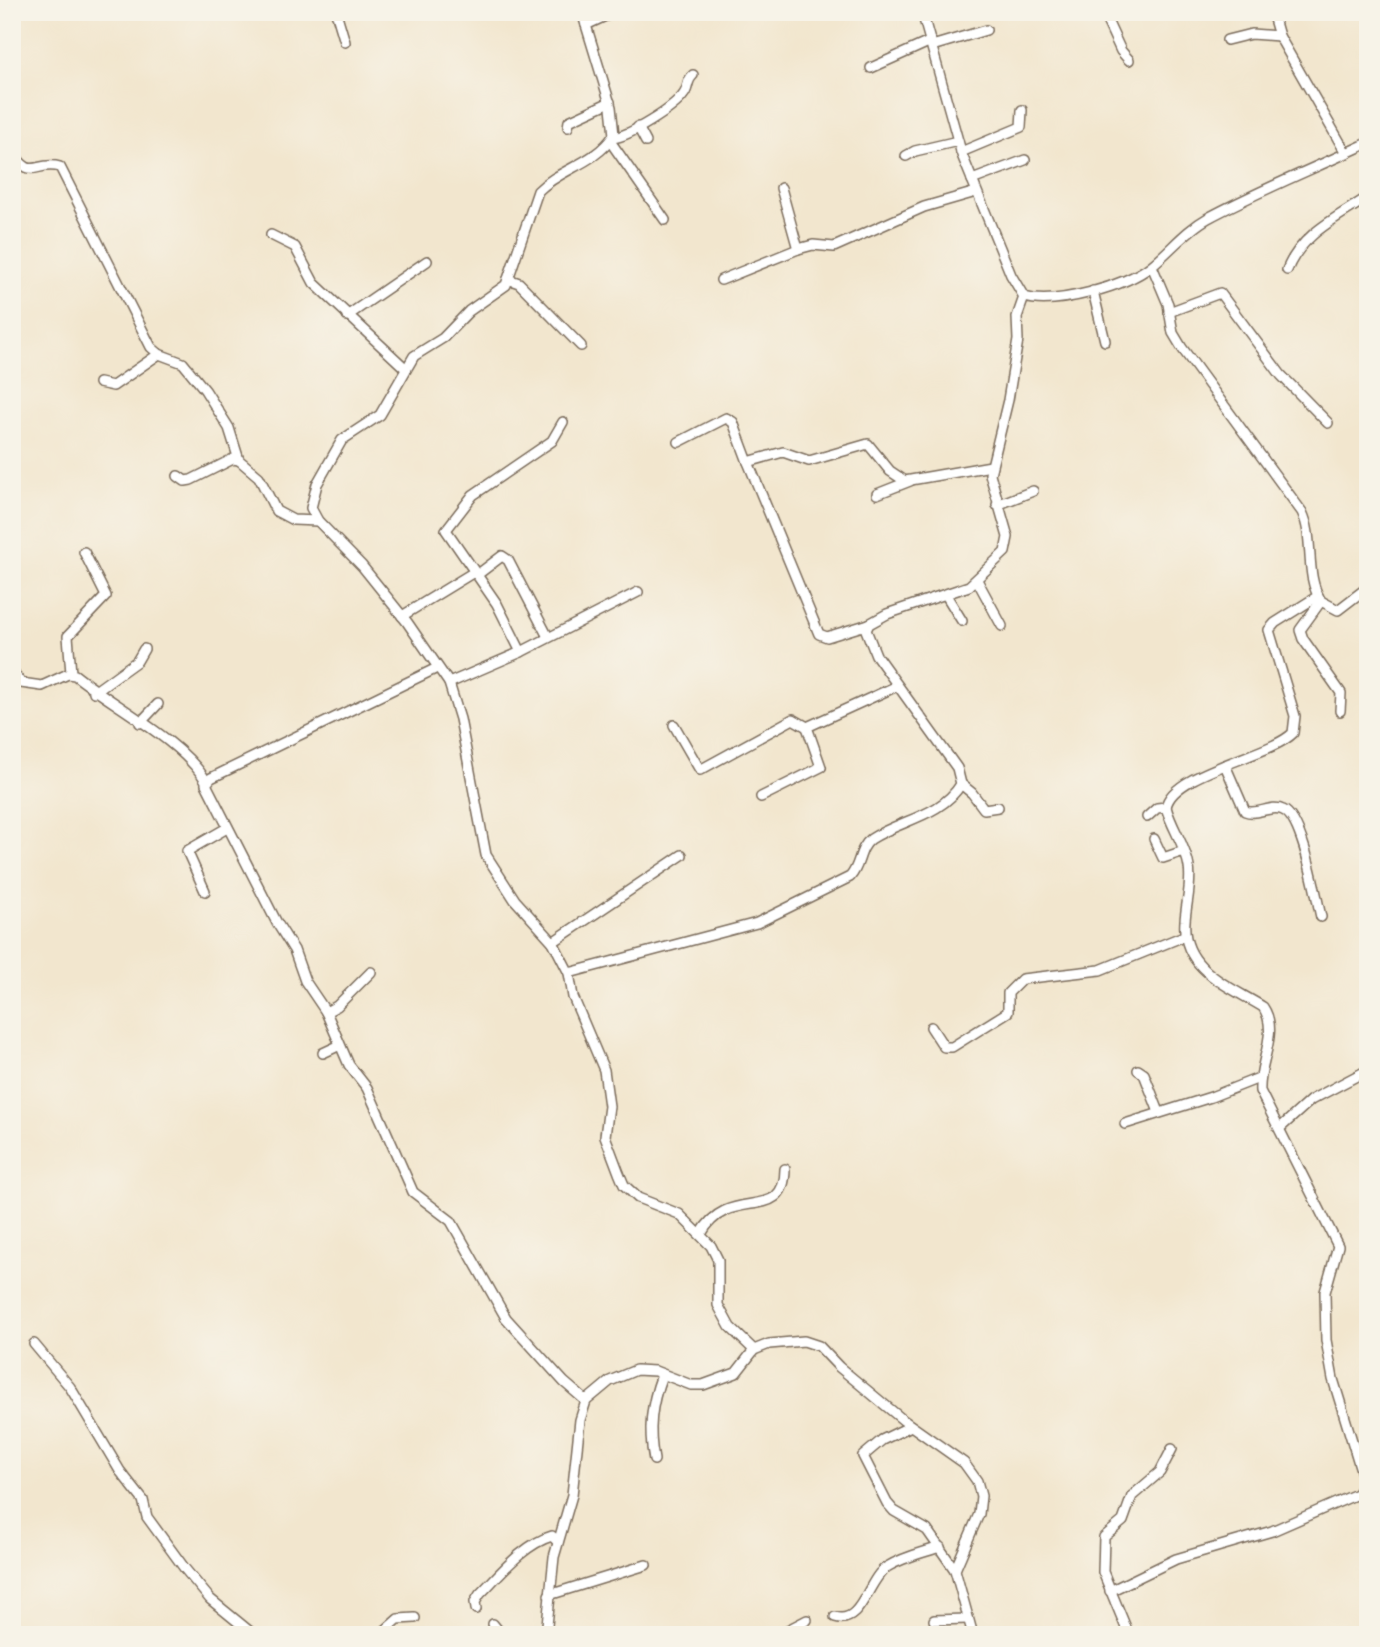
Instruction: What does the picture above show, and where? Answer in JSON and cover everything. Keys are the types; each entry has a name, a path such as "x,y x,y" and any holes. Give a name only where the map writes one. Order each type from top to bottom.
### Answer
{"street":[{"path":"336,12 345,43"},
{"path":"582,12 610,102 615,124 611,139 665,220"},
{"path":"586,25 614,12"},
{"path":"922,12 961,152 976,192 1018,290 1024,297 1034,300 1093,291 1119,283 1152,266 1176,241 1209,218 1368,143"},
{"path":"1102,12 1121,51 1129,60"},
{"path":"1272,12 1279,36 1346,153"},
{"path":"872,68 932,43 986,30"},
{"path":"1227,40 1251,34 1279,36"},
{"path":"693,75 683,96 626,135 611,139 588,161 547,183 538,191 508,279 500,292 469,311 451,331 414,356 380,415 342,440 312,497 311,508 318,521 362,566 402,616 449,683 460,719 486,855 515,900 553,942 569,974 573,997 604,1070 609,1105 605,1136 624,1185 638,1198 679,1214 701,1234 718,1261 717,1297 723,1317 737,1336 754,1350"},
{"path":"568,127 569,121 610,102"},
{"path":"961,152 1021,127 1022,110"},
{"path":"638,127 646,142"},
{"path":"906,156 915,151 958,141"},
{"path":"12,151 21,166 29,170 57,165 65,175 151,346 159,354 183,363 205,390 229,428 239,460"},
{"path":"972,180 1025,160"},
{"path":"781,188 798,249"},
{"path":"721,280 798,249 813,245 834,247 924,207 976,192"},
{"path":"1287,270 1293,254 1308,237 1368,197"},
{"path":"271,235 295,247 314,283 346,316 405,368"},
{"path":"346,316 427,261"},
{"path":"1152,266 1169,312 1171,328 1182,348 1302,512 1308,527 1308,553 1320,598 1338,610 1368,587"},
{"path":"508,279 519,284 581,346"},
{"path":"1169,312 1217,287 1281,375 1328,423"},
{"path":"1093,291 1105,341"},
{"path":"679,442 719,420 729,419 819,634 827,637 869,624 915,603 946,595 977,580 1006,547 1007,530 997,505 991,466 1008,400 1018,340 1017,317 1024,297"},
{"path":"99,383 113,386 159,354"},
{"path":"521,652 497,604 447,534 448,525 473,495 556,438 563,422"},
{"path":"748,462 783,452 809,461 868,444 897,478 912,481"},
{"path":"178,476 185,481 191,480 233,459 239,460 259,477 276,512 293,520 318,521"},
{"path":"877,494 912,481 991,466"},
{"path":"997,505 1033,491"},
{"path":"84,552 106,596 68,636 71,673 186,757 206,781 227,828 287,936 302,975 326,1012 338,1045 367,1087 412,1192 451,1222 506,1318 564,1382 586,1401"},
{"path":"402,616 502,556 508,560 548,637"},
{"path":"977,580 1002,626"},
{"path":"449,683 521,652 638,592"},
{"path":"946,595 962,621"},
{"path":"1320,598 1300,630 1303,639 1341,693 1340,711"},
{"path":"1147,817 1166,807 1173,793 1293,733 1295,716 1269,630 1275,622 1320,598"},
{"path":"869,624 867,636 876,655 957,768 961,784 984,809 998,807"},
{"path":"94,692 137,661 144,649"},
{"path":"206,781 437,667"},
{"path":"12,671 21,683 42,686 71,673"},
{"path":"807,727 897,686"},
{"path":"140,723 158,704"},
{"path":"674,725 700,769 793,719 807,727 821,767 761,797"},
{"path":"1225,765 1245,811 1280,808 1289,814 1296,824 1321,918"},
{"path":"569,974 722,934 778,915 850,877 857,867 864,845 947,801 961,784"},
{"path":"1110,1591 1176,1559 1286,1526 1357,1494 1365,1483 1333,1379 1326,1340 1325,1292 1338,1246 1262,1097 1259,1078 1269,1041 1267,1012 1204,969 1192,956 1184,936 1190,871 1166,807"},
{"path":"205,891 187,851 227,828"},
{"path":"1154,839 1163,858 1184,850"},
{"path":"553,942 682,855"},
{"path":"931,1027 944,1047 952,1048 1008,1012 1009,993 1023,979 1100,970 1184,936"},
{"path":"326,1012 346,998 371,972"},
{"path":"323,1054 338,1045"},
{"path":"1138,1070 1144,1074 1159,1112"},
{"path":"1280,1128 1311,1100 1368,1070"},
{"path":"1125,1124 1211,1097 1259,1078"},
{"path":"701,1234 706,1224 731,1206 770,1202 779,1196 785,1181 785,1169"},
{"path":"546,1635 549,1595 558,1542 572,1495 580,1420 586,1401 622,1374 646,1370 691,1385 720,1381 743,1367 754,1350 769,1344 804,1341 820,1346 839,1367 911,1426 964,1463 981,1489 979,1514 955,1570"},
{"path":"34,1344 70,1387 120,1471 143,1500 147,1517 185,1569 210,1599 254,1635"},
{"path":"654,1460 650,1438 653,1398 662,1375"},
{"path":"911,1426 882,1440 863,1456 894,1511 927,1530 955,1570 973,1635"},
{"path":"1129,1635 1103,1572 1104,1537 1123,1521 1132,1496 1139,1487 1157,1475 1172,1449"},
{"path":"476,1609 475,1602 480,1594 523,1553 552,1536 558,1542"},
{"path":"835,1617 842,1618 859,1609 872,1583 886,1568 940,1547"},
{"path":"549,1595 646,1565"},
{"path":"380,1635 398,1619 415,1618"},
{"path":"934,1620 968,1619"},
{"path":"778,1635 807,1620"},
{"path":"493,1624 502,1635"}]}
